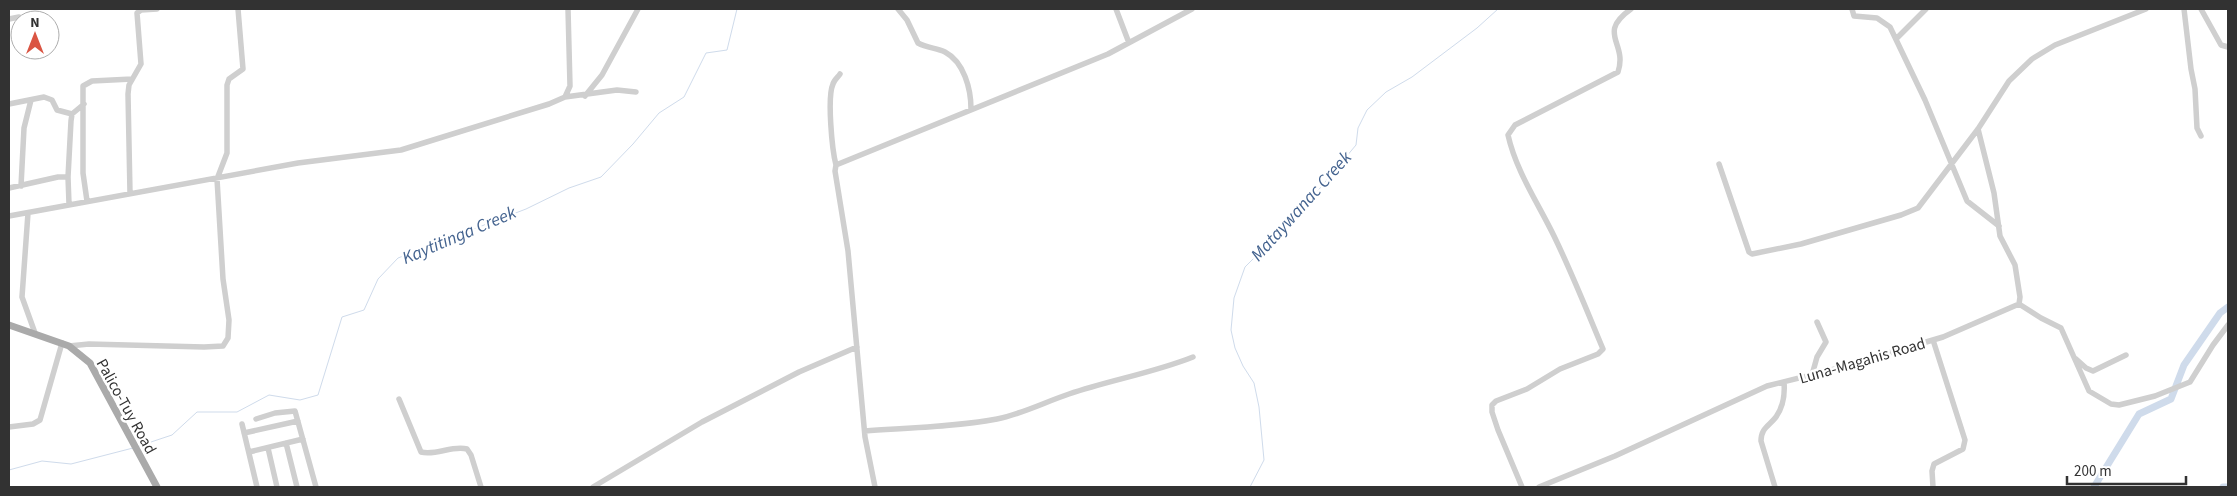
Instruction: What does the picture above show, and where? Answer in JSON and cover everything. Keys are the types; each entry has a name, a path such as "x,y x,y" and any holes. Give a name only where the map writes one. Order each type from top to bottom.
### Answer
{"main road":[{"name":"Palico-Tuy Road","path":"9,325 66,344 90,364 157,487"}],"street":[{"path":"130,193 128,94 132,79 141,64 137,13 141,10 156,9"},
{"path":"9,427 33,424 40,420 66,344 223,346 228,338 229,320 224,279 217,179 227,153 227,85 229,79 243,68 238,9"},
{"path":"566,97 570,86 568,9"},
{"path":"585,96 602,75 638,9"},
{"path":"898,9 907,20 918,43 945,52 960,67 971,97 972,109"},
{"path":"1116,9 1129,43"},
{"path":"836,164 1108,54 1192,9"},
{"path":"1522,487 1498,430 1492,412 1492,405 1496,401 1526,388 1560,369 1598,354 1603,348 1555,237 1527,185 1508,135 1515,126 1618,72 1621,60 1614,32 1614,24 1619,17 1630,9"},
{"path":"1852,9 1854,16 1877,18 1890,27 1897,38 1967,201 1999,226"},
{"path":"1897,38 1926,9"},
{"path":"1719,164 1749,252 1752,254 1801,244 1902,215 1918,208 1978,130 2009,81 2032,59 2054,45 2146,9"},
{"path":"2184,9 2195,89 2197,128 2201,136"},
{"path":"2201,9 2221,45 2228,48"},
{"path":"840,74 833,83 831,93 833,154 836,164 834,171 848,251 864,431 875,487"},
{"path":"87,201 83,173 83,92 86,83 109,79 132,79"},
{"path":"9,216 298,163 401,150 566,97 585,96 617,90 636,92"},
{"path":"9,104 49,98 57,110 72,114"},
{"path":"21,186 24,128 31,100"},
{"path":"69,204 68,177 72,114 84,104"},
{"path":"1978,130 1994,192 2000,236 2015,264 2020,296 2019,304 2061,328 2089,391 2111,404 2119,405 2155,396 2190,382 2228,325"},
{"path":"9,188 58,177 68,177"},
{"path":"28,213 22,298 35,333"},
{"name":"Luna-Magahis Road","path":"1539,487 1615,456 1767,386 1933,340 2019,304"},
{"path":"1812,375 1817,357 1826,342 1817,322"},
{"path":"1933,340 1965,440 1963,449 1934,464 1932,471 1933,487"},
{"path":"593,487 702,422 799,372 856,347"},
{"path":"2075,357 2086,368 2093,371 2126,355"},
{"path":"864,431 974,422 999,418 1015,414 1070,393 1125,379 1193,358"},
{"path":"1775,487 1761,441 1761,434 1776,417 1785,395 1784,382"},
{"path":"399,399 422,452 427,454 458,448 467,449 471,455 482,487"},
{"path":"256,419 274,413 295,411 316,487"},
{"path":"244,433 298,420"},
{"path":"242,424 257,487"},
{"path":"248,452 303,439"},
{"path":"286,443 297,487"},
{"path":"268,448 277,487"}],"waterway":[{"name":"Kaytitinga Creek","path":"139,446 172,435 197,412 237,412 269,395 300,400 318,395 342,317 364,310 378,279 398,258 526,209 569,188 601,177 633,144 659,113 684,97 706,53 727,50 737,9"},
{"name":"Mataywanac Creek","path":"1250,487 1264,460 1259,407 1254,383 1243,366 1235,348 1231,330 1234,298 1245,267 1300,212 1356,145 1358,128 1367,110 1386,92 1412,77 1477,28 1498,9"},
{"path":"2094,487 2139,414 2171,399 2184,365 2220,313 2228,307"},
{"name":"Kaytitinga Creek","path":"9,470 42,461 71,464 133,448"},
{"path":"2223,487 2228,487"}]}
